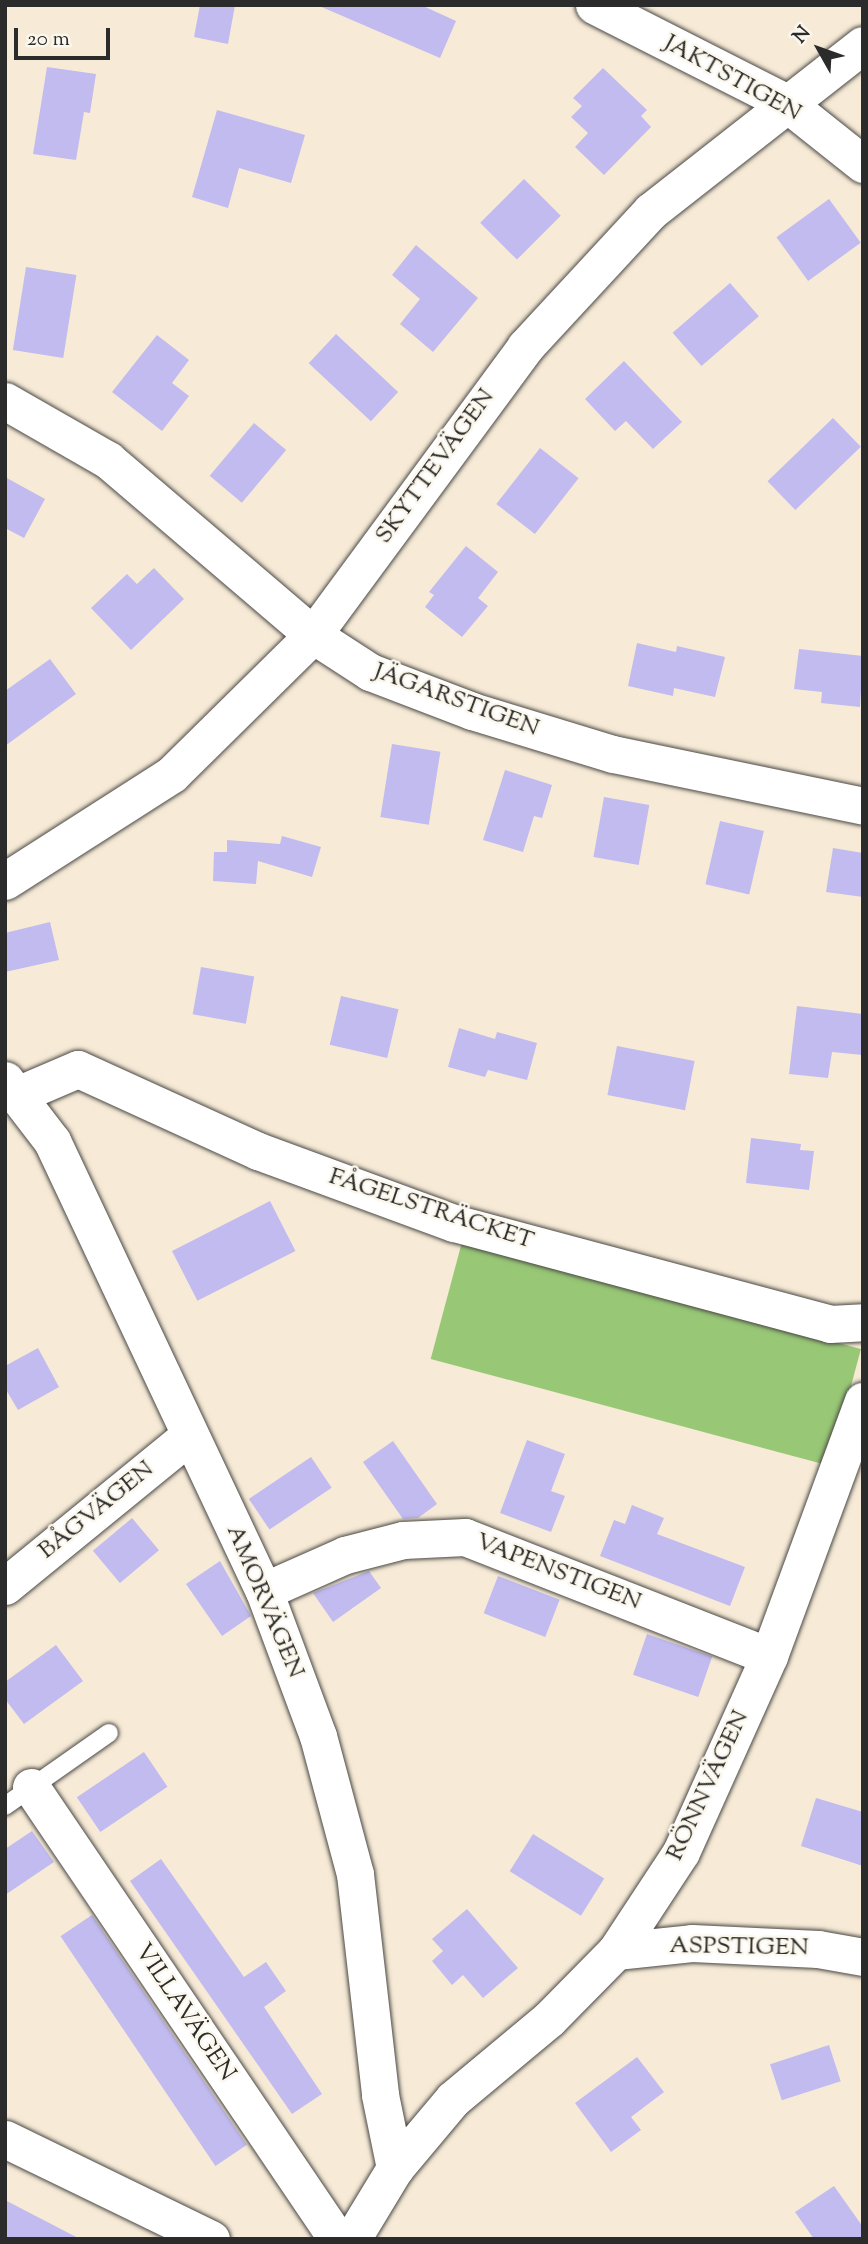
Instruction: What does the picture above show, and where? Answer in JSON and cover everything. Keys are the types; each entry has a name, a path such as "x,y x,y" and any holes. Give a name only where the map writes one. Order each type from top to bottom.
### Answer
{"street":[{"name":"JAKTSTIGEN","path":"594,5 785,102 863,164"},
{"name":"SKYTTEVÄGEN","path":"5,881 172,774 313,635 525,347 651,211 785,102 863,45"},
{"name":"JÄGARSTIGEN","path":"5,401 108,460 313,635 370,672 498,719 613,754 863,806"},
{"name":"FÅGELSTRÄCKET","path":"11,1088 78,1069 258,1152 454,1223 830,1324 863,1322"},
{"name":"AMORVÄGEN","path":"11,1088 52,1141 264,1591 318,1736 355,1874 380,2095 394,2168"},
{"name":"RÖNNVÄGEN","path":"352,2239 394,2168 453,2099 549,2019 616,1951 681,1852 769,1656 863,1401"},
{"name":"BÅGVÄGEN","path":"5,1586 189,1436"},
{"name":"VAPENSTIGEN","path":"264,1591 345,1556 380,1546 403,1540 465,1537 769,1656"},
{"name":"VILLAVÄGEN","path":"18,1797 337,2239"},
{"name":"ASPSTIGEN","path":"616,1951 692,1943 818,1949 863,1956"},
{"path":"5,2140 211,2239"}],"lane":[{"path":"18,1797 109,1733"}],"green space":[{"path":"462,1242 861,1349 830,1466 431,1359"}],"building":[{"path":"200,5 235,5 228,44 194,37"},
{"path":"317,5 421,5 456,21 440,58"},
{"path":"47,67 96,74 90,113 84,112 76,160 33,154"},
{"path":"603,68 647,110 641,116 651,127 604,175 575,147 588,133 571,117 582,106 573,98"},
{"path":"217,110 305,135 291,183 239,168 228,208 192,197"},
{"path":"524,179 561,216 517,260 480,223"},
{"path":"829,199 861,243 808,281 776,237"},
{"path":"416,245 478,298 433,352 400,324 420,299 392,275"},
{"path":"26,267 76,275 63,358 13,350"},
{"path":"730,283 759,316 702,366 673,333"},
{"path":"336,334 398,392 371,421 309,363"},
{"path":"157,335 189,360 172,383 189,396 162,431 112,392"},
{"path":"624,361 682,422 653,449 626,421 615,431 585,399"},
{"path":"833,418 861,447 795,510 768,481"},
{"path":"254,423 286,450 242,503 210,476"},
{"path":"540,448 579,478 535,534 496,504"},
{"path":"5,477 45,499 24,538 5,528"},
{"path":"466,546 498,572 478,598 488,606 462,637 425,607 434,595 429,592"},
{"path":"154,568 184,599 131,650 91,608 127,574 137,584"},
{"path":"637,643 676,652 677,646 725,657 715,697 674,688 673,696 628,686"},
{"path":"799,649 863,656 860,707 821,703 822,692 794,689"},
{"path":"50,659 76,694 5,746 5,691"},
{"path":"392,744 440,752 429,825 380,817"},
{"path":"505,770 552,785 542,818 534,816 523,852 483,840"},
{"path":"604,797 649,805 639,865 593,857"},
{"path":"720,821 764,831 749,894 705,884"},
{"path":"282,836 321,847 312,877 258,861 256,884 213,881 214,852 227,852 227,840 280,844"},
{"path":"833,848 863,853 863,897 826,892"},
{"path":"50,922 59,960 5,972 5,933"},
{"path":"201,967 254,976 246,1024 193,1014"},
{"path":"341,996 398,1009 387,1058 330,1045"},
{"path":"797,1006 863,1014 863,1055 832,1052 828,1078 789,1074"},
{"path":"459,1028 495,1039 497,1032 537,1043 527,1080 488,1070 485,1077 448,1067"},
{"path":"617,1046 695,1061 685,1110 607,1095"},
{"path":"751,1138 801,1144 800,1150 814,1151 809,1190 746,1183"},
{"path":"270,1201 295,1251 197,1301 172,1251"},
{"path":"38,1348 59,1387 18,1410 5,1388 5,1366"},
{"path":"527,1440 565,1454 551,1491 565,1496 551,1532 500,1513"},
{"path":"393,1441 437,1504 418,1518 403,1519 363,1462"},
{"path":"311,1457 332,1488 270,1530 249,1499"},
{"path":"632,1505 664,1518 657,1534 745,1567 730,1606 600,1556 614,1520 625,1524"},
{"path":"132,1518 159,1550 120,1583 93,1551"},
{"path":"220,1561 251,1616 222,1636 186,1584"},
{"path":"369,1571 381,1588 333,1622 313,1593"},
{"path":"498,1576 560,1600 545,1637 484,1613"},
{"path":"647,1634 712,1656 698,1697 633,1675"},
{"path":"56,1645 83,1681 24,1724 5,1699 5,1682"},
{"path":"144,1752 167,1787 100,1832 77,1797"},
{"path":"816,1798 863,1812 863,1866 801,1846"},
{"path":"32,1831 54,1862 5,1895 5,1849"},
{"path":"533,1834 604,1879 581,1916 510,1871"},
{"path":"161,1859 244,1977 266,1962 286,1991 264,2007 322,2094 292,2114 130,1881"},
{"path":"467,1909 518,1968 483,1998 463,1975 452,1985 432,1961 443,1951 432,1939"},
{"path":"92,1915 247,2145 215,2166 60,1936"},
{"path":"829,2045 841,2081 782,2100 770,2064"},
{"path":"637,2057 664,2092 631,2117 641,2130 611,2152 575,2103"},
{"path":"834,2186 863,2227 863,2239 814,2239 795,2212"},
{"path":"5,2200 80,2239 5,2239"}]}
